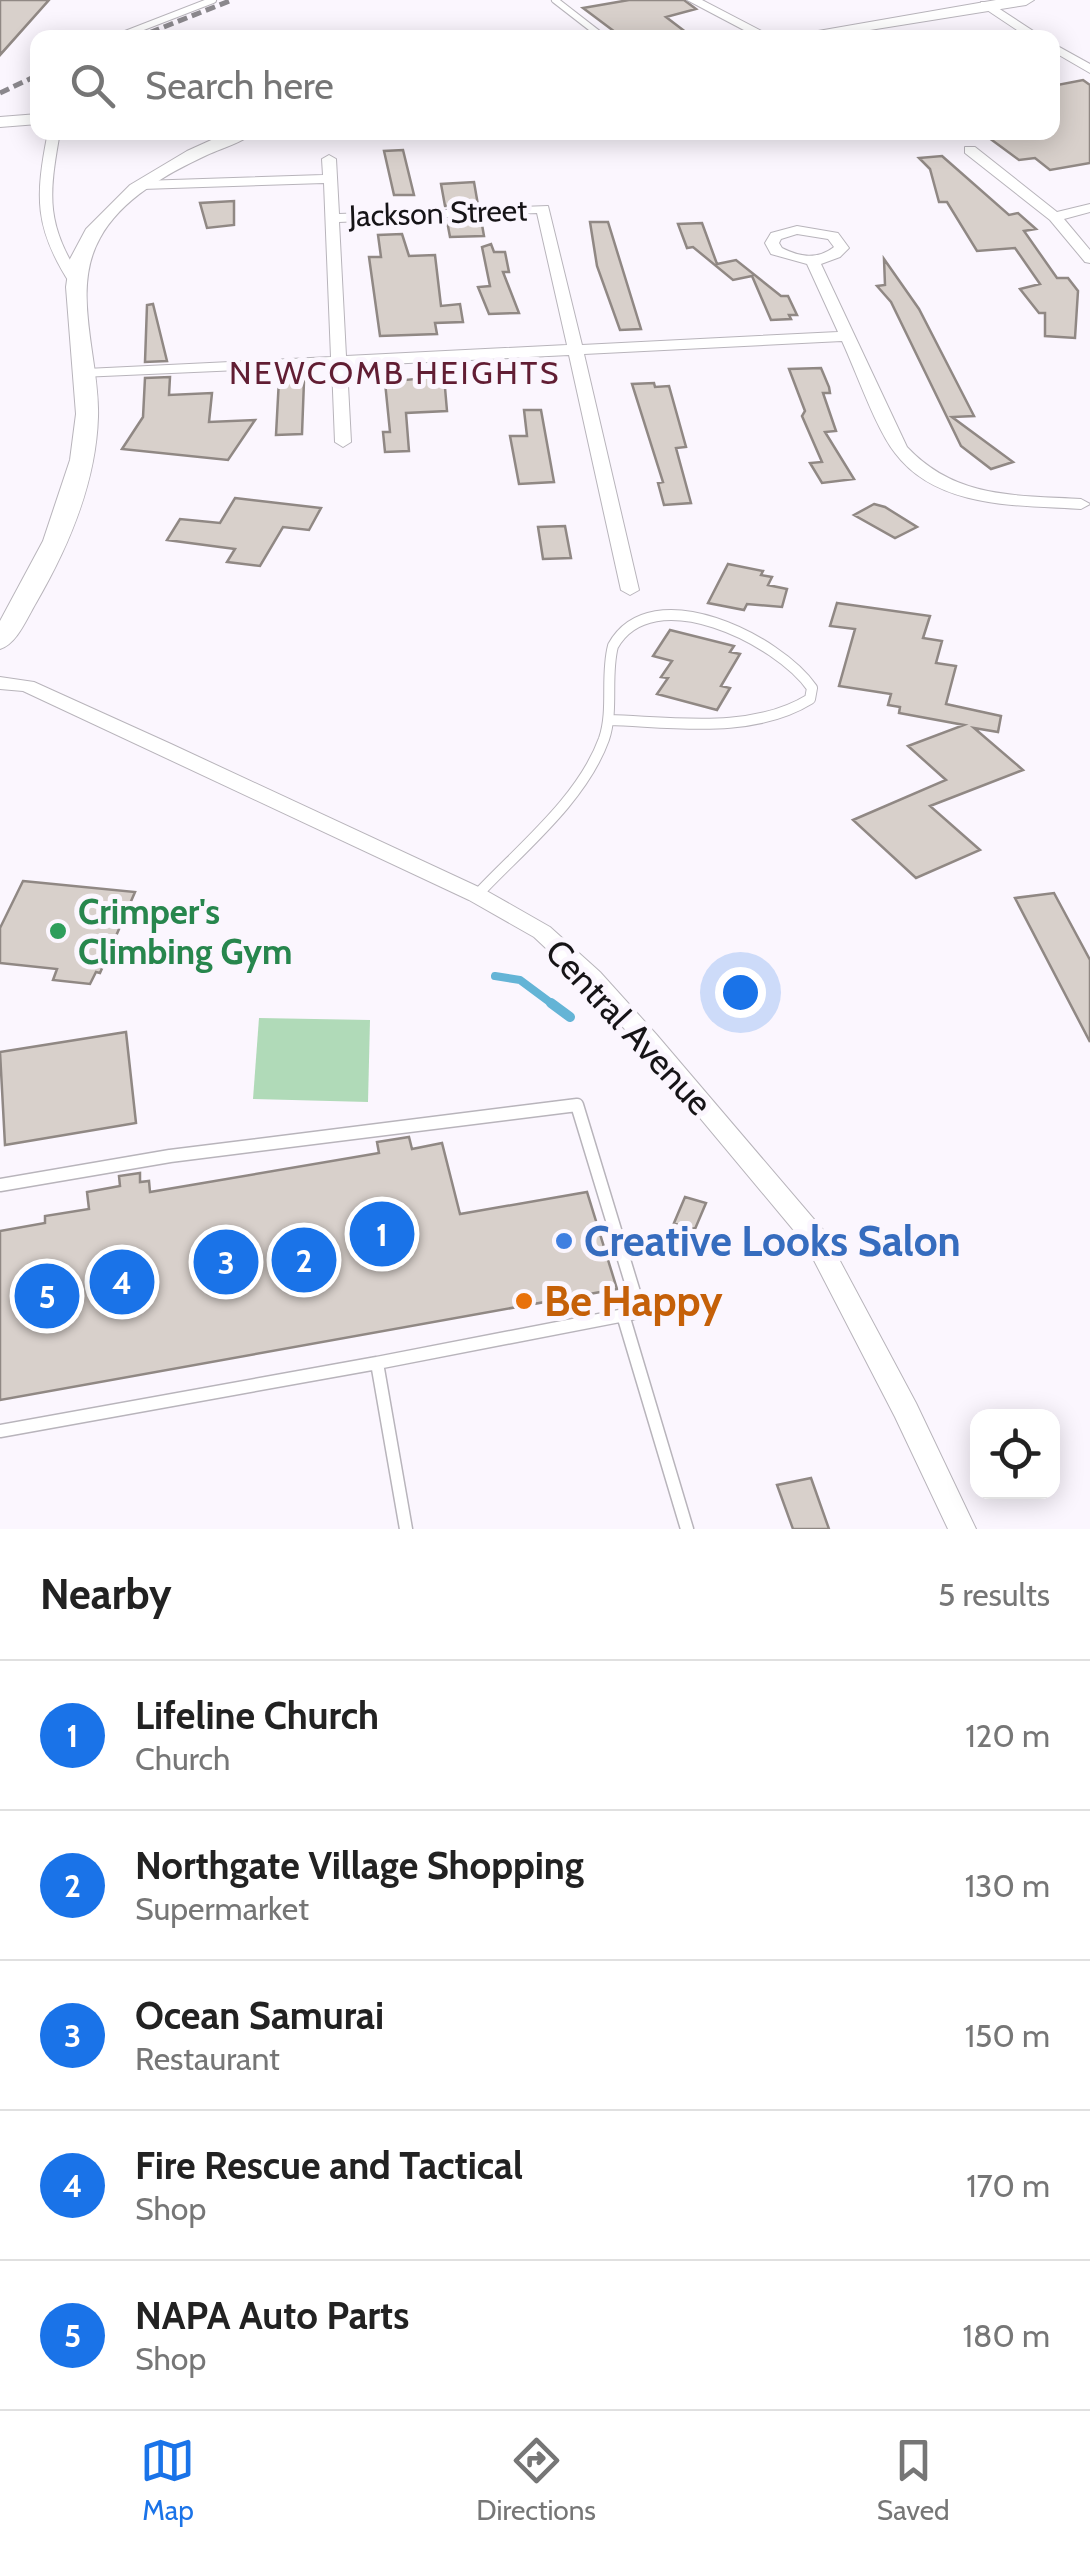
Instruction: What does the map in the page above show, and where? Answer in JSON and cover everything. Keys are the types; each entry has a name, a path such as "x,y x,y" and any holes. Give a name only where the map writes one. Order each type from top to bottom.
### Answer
{"main road":[{"path":"829,30 981,2 1026,0"},
{"path":"0,122 30,120"},
{"path":"0,641 46,560 78,480 86,430 86,374 76,282 82,255 98,226 142,185 185,159 228,140"}],"street":[{"path":"692,0 753,30"},
{"path":"981,2 1025,30"},
{"path":"1060,51 1090,69"},
{"path":"53,140 43,192 44,220 54,250 76,282"},
{"path":"970,150 1055,217 1090,258"},
{"path":"329,159 343,442"},
{"name":"Jackson Street","path":"142,185 331,179"},
{"path":"1055,217 1090,208"},
{"name":"Jackson Street","path":"334,218 543,209 574,350"},
{"path":"812,260 900,449 915,469 937,484 970,493 1086,509 1082,495 1090,487"},
{"path":"86,374 849,336"},
{"path":"574,350 630,590"},
{"name":"Central Avenue","path":"0,683 27,686 94,716 477,894 542,932 592,978 815,1238 906,1410 962,1529"}],"lane":[{"path":"136,30 213,0"},
{"path":"555,0 594,30"},
{"path":"477,894 575,783 601,746 609,720 615,641 629,626 653,618 697,620 745,632 793,661 812,688 810,699 802,704 748,720 609,720"},
{"path":"0,1185 170,1156 577,1105 640,1312 0,1431"},
{"path":"623,1315 686,1529"},
{"path":"376,1363 406,1529"}],"green space":[{"path":"259,1018 370,1020 368,1102 253,1099"}],"building":[{"path":"0,0 49,0 0,55"},
{"path":"629,0 684,0 696,9 666,17 683,30 612,30 583,8"},
{"path":"1083,80 1090,85 1090,163 1050,170 1035,158 1019,160 992,140 1060,140 1060,84"},
{"path":"403,150 414,195 394,195 384,151"},
{"path":"942,156 1009,215 1018,213 1036,229 1024,231 1057,278 1068,278 1078,291 1075,338 1045,336 1045,313 1039,313 1020,289 1040,284 1015,248 977,251 947,202 939,202 930,169 919,158"},
{"path":"474,182 478,205 445,206 441,184"},
{"path":"234,201 234,225 207,228 200,203"},
{"path":"481,219 484,236 450,237 447,221"},
{"path":"590,222 608,222 641,329 620,330 597,266"},
{"path":"702,223 717,264 736,260 781,296 788,296 797,315 771,320 752,276 733,280 693,247 687,248 678,224"},
{"path":"402,234 409,256 435,255 441,306 460,304 463,322 435,323 437,334 380,336 369,257 381,257 378,235"},
{"path":"491,244 494,252 505,252 509,272 503,272 519,313 489,314 478,287 490,286 482,247"},
{"path":"884,259 919,309 974,416 952,417 1013,462 991,469 961,446 891,302 877,286 885,285"},
{"path":"153,304 167,361 145,362 147,305"},
{"path":"821,368 830,393 823,393 836,431 825,432 854,479 822,483 810,463 822,462 802,416 805,411 789,369"},
{"path":"444,376 447,411 406,413 409,451 385,452 383,432 390,432 385,382"},
{"path":"170,377 169,395 212,393 209,422 255,420 228,460 122,449 143,417 145,378"},
{"path":"279,379 304,381 302,434 276,435"},
{"path":"654,383 655,387 669,386 686,447 676,448 691,503 664,505 658,483 663,482 632,384"},
{"path":"524,410 541,410 554,482 519,484 510,436 527,436"},
{"path":"235,498 321,508 309,530 283,527 260,566 227,562 235,549 167,540 180,519 220,523"},
{"path":"874,504 917,527 895,538 854,515"},
{"path":"565,526 571,558 543,559 538,527"},
{"path":"728,564 763,571 761,575 772,577 768,585 787,589 782,607 747,604 744,610 708,603"},
{"path":"837,603 930,616 923,638 942,641 936,663 956,666 946,704 1001,716 998,732 974,728 1023,770 930,806 980,850 916,878 853,820 946,780 908,746 964,725 899,713 900,707 888,705 891,694 839,686 855,629 830,626"},
{"path":"670,630 734,646 730,652 740,654 721,686 730,688 717,710 657,694 668,678 661,677 672,661 653,656"},
{"path":"23,881 135,892 100,973 96,972 90,984 53,980 57,969 0,963 0,928"},
{"path":"1054,893 1090,960 1090,1042 1015,898"},
{"path":"126,1032 136,1123 5,1145 0,1052"},
{"path":"409,1137 412,1149 442,1143 460,1214 587,1192 617,1289 0,1400 0,1231 45,1223 45,1216 89,1209 87,1192 120,1186 119,1176 140,1173 140,1182 149,1181 150,1192 379,1153 377,1142"},
{"path":"685,1197 706,1203 695,1229 674,1223"},
{"path":"811,1478 829,1529 793,1529 777,1485"}],"waterway":[{"path":"495,976 520,980 555,1006"},
{"path":"551,1003 570,1017"}],"railway":[{"path":"156,30 232,0"},
{"path":"0,93 30,79"}],"place":[{"name":"Crimper's Climbing Gym","path":"58,931"},
{"name":"Lifeline Church","path":"382,1234"},
{"name":"Creative Looks Salon","path":"564,1241"},
{"name":"Northgate Village Shopping","path":"304,1260"},
{"name":"Ocean Samurai","path":"226,1262"},
{"name":"Fire Rescue and Tactical","path":"122,1282"},
{"name":"NAPA Auto Parts","path":"47,1296"},
{"name":"Be Happy","path":"524,1301"}],"district":[{"name":"NEWCOMB HEIGHTS","path":"395,372"}]}
